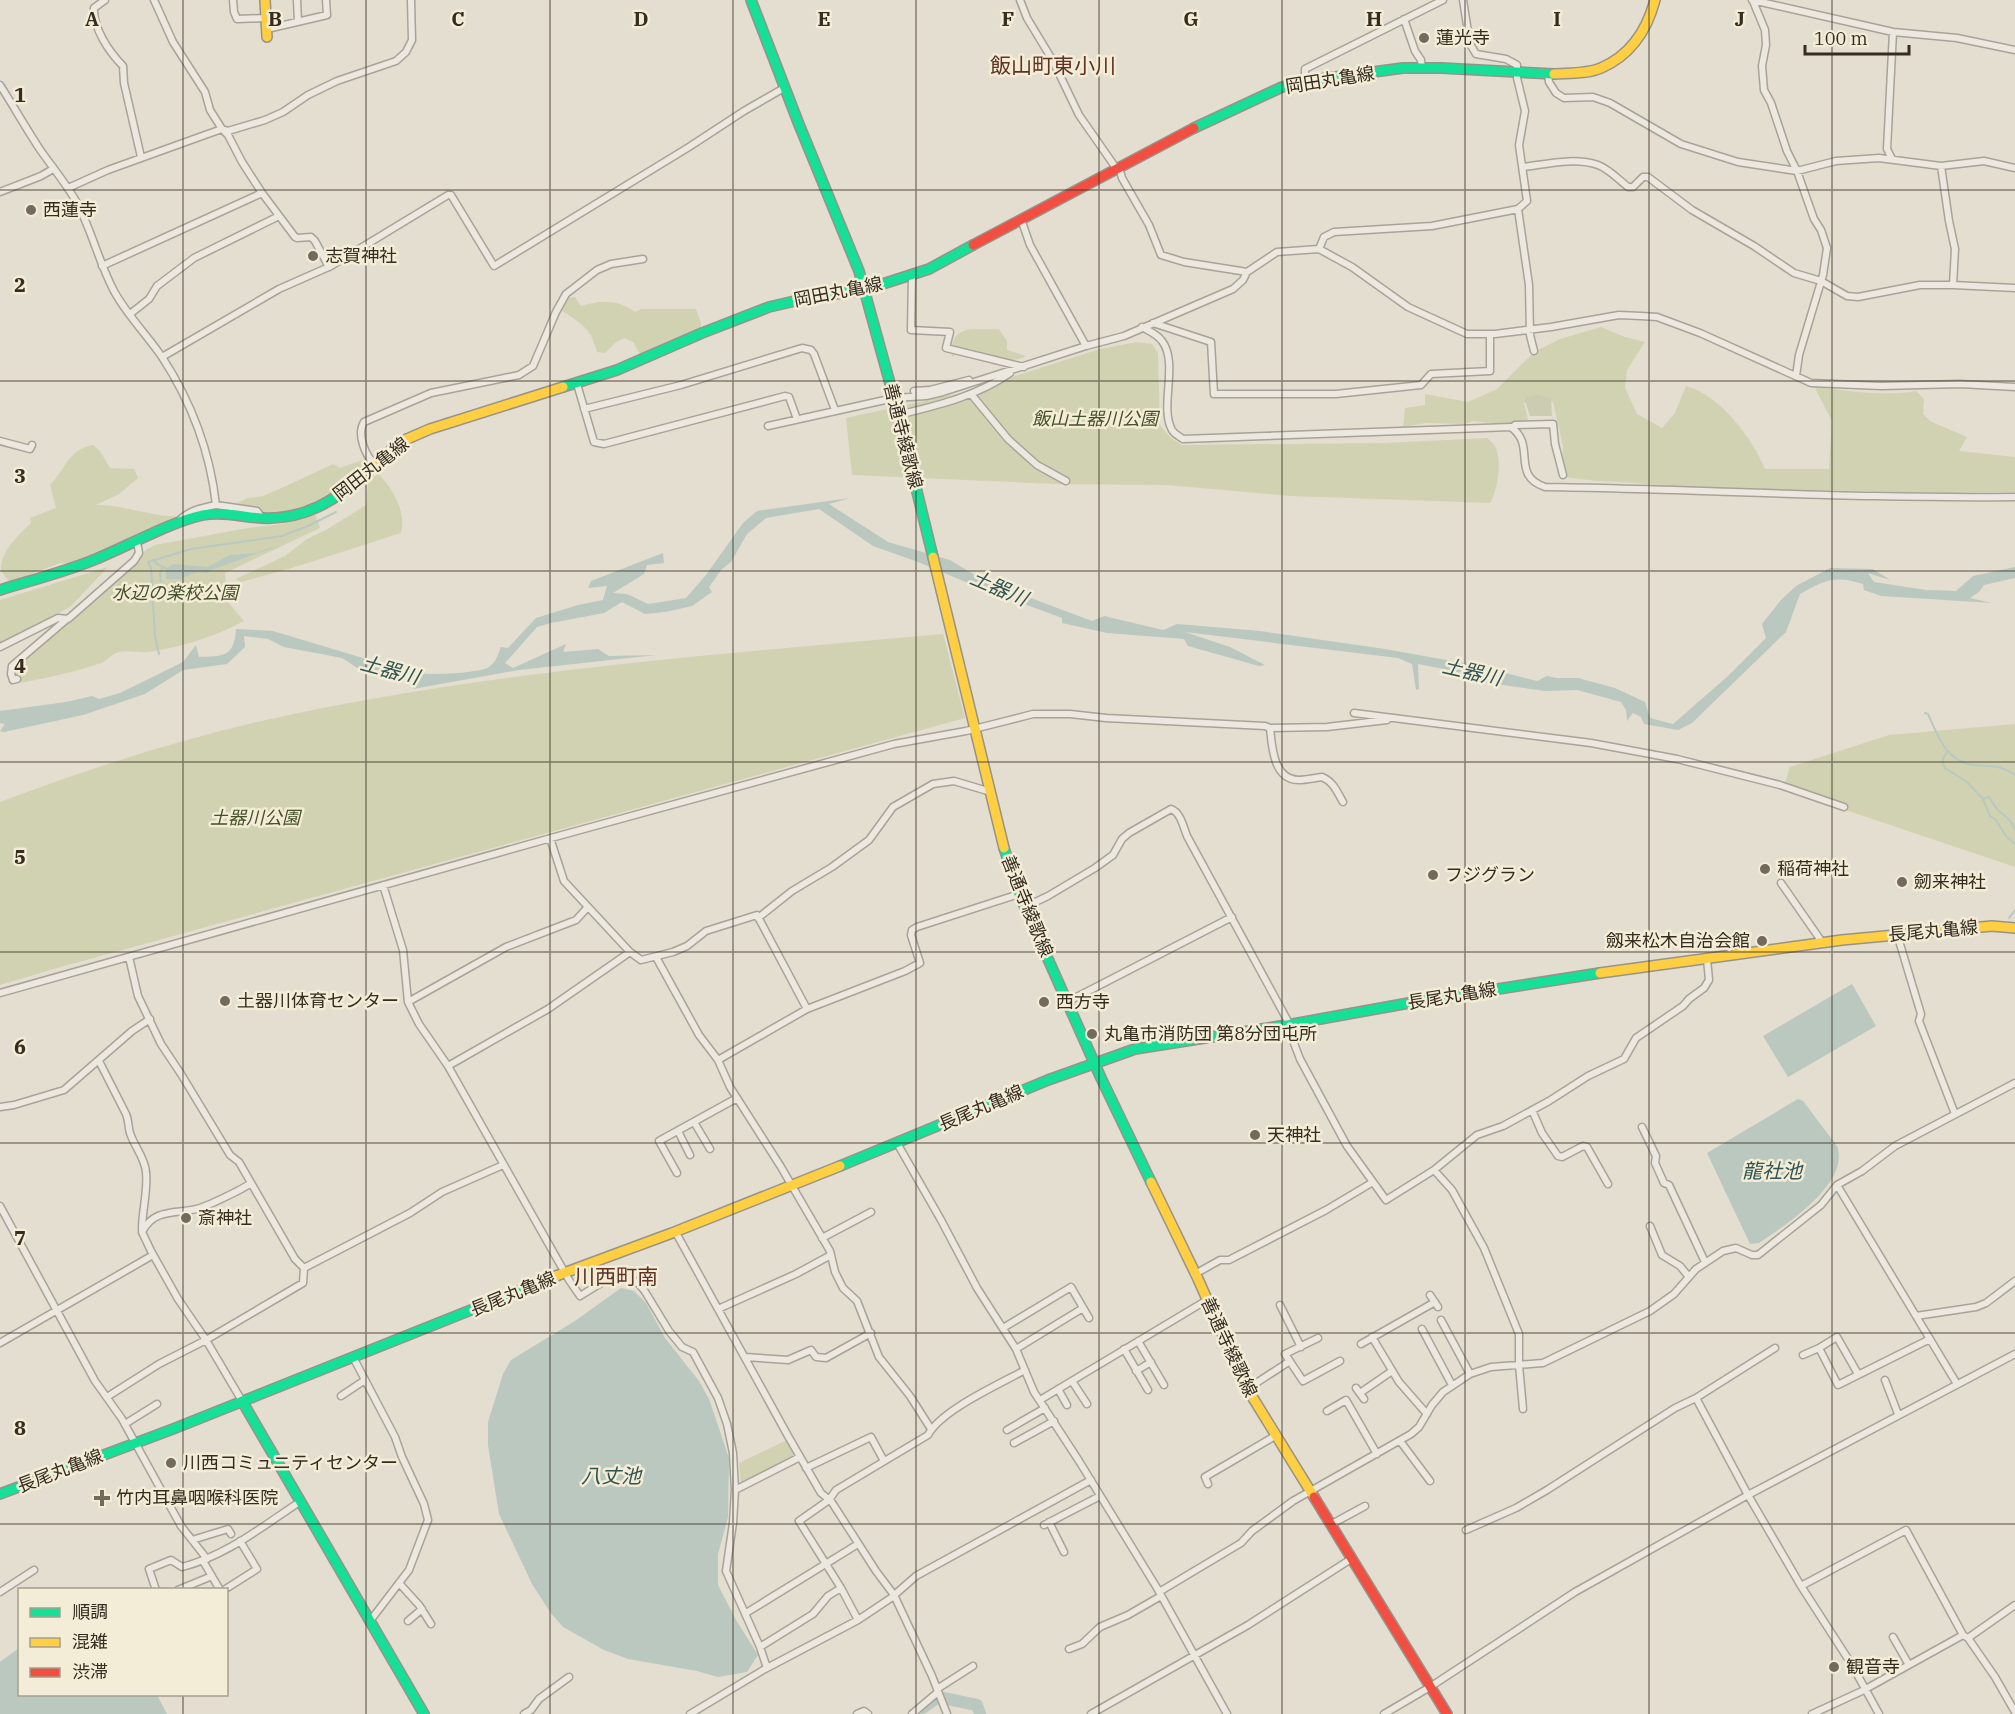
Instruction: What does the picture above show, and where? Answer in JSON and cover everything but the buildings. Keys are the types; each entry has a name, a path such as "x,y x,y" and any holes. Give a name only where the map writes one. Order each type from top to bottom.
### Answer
{"main road":[{"path":"265,0 267,33"},
{"name":"善通寺綾歌線","path":"751,0 784,88 859,271 894,398 1009,867 1024,907 1094,1063 1247,1389 1447,1714"},
{"name":"岡田丸亀線","path":"0,590 84,564 193,518 212,514 260,518 292,516 320,507 344,493 400,442 430,429 617,370 769,307 812,297 864,290 912,275 960,254 1021,219 1266,92 1305,81 1403,68 1548,74 1585,72 1601,68 1620,57 1637,42 1651,16 1655,0"},
{"name":"長尾丸亀線","path":"0,1494 675,1231 1048,1080 1135,1049 1461,995 1822,942 1983,927 2015,928"},
{"path":"242,1401 421,1713"}],"street":[{"path":"105,0 94,8 94,17 114,57 123,66 124,83 141,157"},
{"path":"154,0 173,42 205,92 210,110 228,135 262,193 294,237 310,237 315,241 329,267"},
{"path":"233,0 237,19 266,18"},
{"path":"297,0 298,22"},
{"path":"267,33 327,15 326,0"},
{"path":"68,188 141,157 222,129 228,131 265,120 337,81 396,62 406,52 412,40 411,0"},
{"path":"1020,0 1027,18 1053,61 1079,116 1118,168 1149,225 1161,255 1184,262 1246,272"},
{"path":"1319,249 1324,237 1334,232 1432,225 1518,209 1527,201 1519,145 1526,111 1517,65 1506,59 1476,54 1470,44 1463,0"},
{"path":"1752,0 1893,32 1957,38 2015,50"},
{"path":"1752,0 1765,30 1766,45 1762,66 1764,90 1827,248 1821,281 1799,355 1796,376"},
{"path":"1305,81 1305,69 1438,1"},
{"path":"1404,19 1415,51 1419,54 1422,68"},
{"path":"1892,159 1887,149 1893,32"},
{"path":"1548,74 1556,93 1564,98 1593,98 1610,103 1681,144 1738,162 1797,171 1836,161 1892,159 1941,166 1984,161 2015,168"},
{"path":"0,86 68,188 89,230 102,266 115,292 162,357 185,395 206,447 216,505"},
{"path":"162,357 279,289 329,267 451,195 494,266 784,88"},
{"path":"1523,167 1570,161 1589,163 1603,167 1628,187 1633,187 1643,177 1648,177 1692,210 1754,246 1794,273 1821,281 1847,296 1858,297 1920,285 2015,288"},
{"path":"1941,166 1955,249 1953,285"},
{"path":"0,192 54,169"},
{"path":"102,266 262,193"},
{"path":"1518,209 1529,285 1530,329 1534,351"},
{"path":"130,314 149,299 157,286 184,265 201,254 279,216"},
{"path":"1021,219 1030,245 1086,346"},
{"path":"768,426 894,398 926,396 944,392 1124,336 1233,289 1243,280 1246,272 1277,252 1319,249 1352,267 1408,307 1467,334 1490,334 1579,323 1619,315 1657,317 1700,333 1811,383 1881,386 1960,384 2015,387"},
{"path":"375,465 362,441 360,433 364,422 431,393 525,372 533,366 566,294 597,270 611,264 643,258"},
{"path":"912,275 911,330 950,332 946,348 1024,367"},
{"path":"1152,323 1211,342 1214,394 1336,394 1421,385 1431,375 1490,371 1490,334"},
{"path":"1142,327 1155,334 1163,342 1168,356 1168,421 1173,433 1183,439 1355,434 1442,428 1512,428 1515,425 1553,424 1555,444 1563,475"},
{"path":"584,409 681,385 802,348 811,350 814,354 835,410"},
{"path":"914,391 952,385 1004,369 1014,370"},
{"path":"906,413 956,400 999,380 1014,370"},
{"path":"577,384 594,442 604,444 785,396 791,400 797,419"},
{"path":"970,394 1008,439 1037,465 1066,481"},
{"path":"1512,428 1522,439 1528,476 1534,483 1545,487 1625,487 1938,498 2015,497"},
{"path":"0,441 30,449 32,445"},
{"path":"175,525 183,516 216,505 257,511 260,518"},
{"path":"17,679 13,680 11,677 12,666 134,561 139,553 137,542"},
{"path":"0,648 58,618 68,618"},
{"path":"1354,712 1403,720 1477,727 1677,759 1780,785 1844,807"},
{"path":"0,993 894,744 976,729 1033,714 1051,713 1265,726 1270,729 1327,727 1382,720 1403,720"},
{"path":"1270,729 1273,757 1282,772 1297,780 1326,778 1334,786 1343,802"},
{"path":"758,918 792,891 832,867 869,840 893,807 933,784 954,781 992,793"},
{"path":"1024,907 1048,896 1095,868 1113,855 1122,839 1129,833 1171,809 1178,814 1187,836 1289,1025 1300,1059 1342,1137 1386,1200 1434,1170 1478,1135 1503,1126 1588,1076 1624,1059 1636,1038 1683,1006 1704,988 1709,980 1707,959"},
{"path":"550,838 564,881 587,908 630,952 641,960 687,946 706,931 757,915 807,1009"},
{"path":"1781,883 1822,942"},
{"path":"383,885 403,950 408,1002 419,1023 448,1066 565,1273 580,1296 611,1277 624,1276 637,1282 669,1331 682,1347 693,1352 717,1398 727,1424 734,1453 733,1523 726,1570 746,1613 767,1668"},
{"path":"718,1060 807,1009 920,963 911,935 912,930 917,927 1019,894"},
{"path":"408,1002 506,947 576,920 587,908"},
{"path":"1067,1002 1232,917"},
{"path":"1897,934 1921,1014 1919,1021 1955,1114"},
{"path":"448,1066 548,1009 630,952"},
{"path":"107,1397 159,1364 206,1340 303,1283 304,1268 295,1259 239,1162 230,1155 160,1044 138,996 129,957"},
{"path":"656,957 699,1035 718,1060 730,1088 781,1167 822,1238 843,1288 857,1301 879,1357 910,1396 931,1429"},
{"path":"0,1107 64,1090 132,1031 150,1019"},
{"path":"99,1061 126,1114 130,1124 129,1132 146,1172 142,1232 178,1299 206,1340 242,1401"},
{"path":"1069,1649 1082,1644 1100,1627 1128,1615 1241,1543 1265,1521 1310,1491 1400,1441 1419,1427 1438,1398 1452,1385 1470,1374 1491,1367 1543,1363 1641,1316 1674,1294 1705,1262 1723,1251 1736,1248 1752,1256 1758,1255 1821,1204 1837,1185 1862,1171 1895,1146 2015,1083"},
{"path":"678,1173 659,1141 737,1098"},
{"path":"1532,1110 1542,1133 1558,1156 1562,1157 1583,1146 1587,1147 1608,1184"},
{"path":"694,1122 710,1149"},
{"path":"1642,1127 1656,1156 1655,1163 1664,1183 1669,1185 1705,1262"},
{"path":"678,1131 690,1155"},
{"path":"897,1143 977,1288 1016,1349 1034,1392 1160,1594 1227,1714"},
{"path":"304,1268 410,1213 442,1192 503,1165"},
{"path":"1434,1170 1452,1190 1484,1248 1519,1334 1523,1409"},
{"path":"1195,1274 1220,1260 1229,1260 1326,1210 1373,1182"},
{"path":"142,1232 151,1222 169,1211 199,1208 251,1183"},
{"path":"1837,1185 1957,1384"},
{"path":"0,1206 95,1381 124,1424 181,1526 205,1560 221,1588"},
{"path":"822,1238 871,1212"},
{"path":"1650,1226 1662,1255 1680,1266 1689,1277"},
{"path":"675,1231 821,1493 829,1500 894,1595 947,1714"},
{"path":"0,1343 153,1255"},
{"path":"718,1309 796,1274 831,1255"},
{"path":"1916,1316 1976,1307 1986,1303 2015,1281"},
{"path":"1003,1328 1071,1287 1089,1318"},
{"path":"1360,1344 1436,1305 1431,1295"},
{"path":"1040,1400 1207,1300"},
{"path":"1280,1305 1300,1347"},
{"path":"1016,1349 1083,1308"},
{"path":"1441,1320 1470,1374"},
{"path":"1422,1329 1452,1385"},
{"path":"745,1358 788,1360 811,1350 816,1357 826,1358 870,1333"},
{"path":"1372,1337 1399,1382 1427,1414"},
{"path":"1803,1355 1837,1337 1858,1374"},
{"path":"1318,1338 1285,1354 1303,1381 1340,1361"},
{"path":"1819,1348 1838,1385 1930,1339"},
{"path":"1138,1341 1164,1385"},
{"path":"1466,1530 1516,1508 1775,1348"},
{"path":"1124,1349 1148,1390"},
{"path":"1384,1714 1430,1687 1575,1592 1748,1495 2015,1354"},
{"path":"354,1357 395,1437 428,1514 427,1526 409,1570 370,1621"},
{"path":"1247,1389 1290,1361"},
{"path":"1136,1371 1151,1362"},
{"path":"858,1620 799,1521 829,1500 836,1490 928,1435 938,1420 1025,1370"},
{"path":"1364,1399 1358,1390 1392,1371"},
{"path":"341,1396 365,1380"},
{"path":"1885,1380 1898,1414"},
{"path":"1072,1381 1086,1404"},
{"path":"1058,1389 1067,1405"},
{"path":"1696,1398 1748,1495 1879,1714"},
{"path":"1330,1412 1346,1401 1377,1455"},
{"path":"124,1424 157,1404"},
{"path":"1006,1430 1045,1408"},
{"path":"1014,1443 1054,1421"},
{"path":"1208,1484 1205,1477 1275,1436"},
{"path":"806,1468 871,1437 884,1461"},
{"path":"1400,1441 1418,1469 1430,1481"},
{"path":"735,1490 800,1457"},
{"path":"690,1714 767,1668 858,1620 894,1595 916,1576 1091,1480"},
{"path":"1064,1552 1047,1523 1100,1496"},
{"path":"155,1588 149,1569 171,1560 182,1566 205,1560 301,1501"},
{"path":"1330,1525 1365,1506"},
{"path":"192,1540 228,1529 231,1534"},
{"path":"1802,1586 1906,1530 1965,1637 1995,1677 2015,1712"},
{"path":"225,1588 258,1569 240,1540"},
{"path":"746,1613 858,1544"},
{"path":"1091,1714 1248,1625 1351,1559"},
{"path":"0,1592 34,1570"},
{"path":"183,1588 212,1575"},
{"path":"399,1583 432,1624"},
{"path":"760,1647 813,1614 828,1596 841,1588"},
{"path":"1812,1714 1965,1637 2015,1605"},
{"path":"408,1621 422,1609"},
{"path":"1893,1637 1909,1665"},
{"path":"912,1714 973,1666"},
{"path":"524,1714 531,1710 539,1699 569,1677"},
{"path":"857,1714 864,1711 868,1714"}],"green space":[{"path":"575,297 581,306 609,302 622,305 635,312 641,309 696,309 701,329 640,354 633,342 624,338 605,353 597,352 588,331 558,309 565,298"},
{"path":"1601,327 1645,342 1627,370 1625,388 1637,414 1662,428 1675,413 1686,386 1711,398 1733,419 1760,457 1765,469 1829,469 1832,421 1814,386 1878,393 1916,391 1924,399 1923,414 1930,421 1967,437 1959,451 2015,457 2015,492 1816,490 1793,492 1674,487 1561,476 1563,446 1553,402 1538,398 1524,403 1528,420 1512,424 1473,421 1465,424 1426,423 1403,427 1405,408 1425,405 1425,394 1468,402 1497,389 1534,352 1560,339"},
{"path":"971,329 999,329 1007,341 1007,350 1026,356 1020,359 1004,360 961,351 952,357 952,346 957,335"},
{"name":"飯山土器川公園","path":"1137,342 1152,344 1158,353 1160,425 1171,438 1182,445 1385,443 1487,438 1497,450 1499,465 1493,497 1490,503 1291,496 1166,485 1055,484 852,475 846,418 965,392 1100,349"},
{"path":"1538,395 1551,399 1552,416 1530,416 1525,401 1526,397"},
{"path":"93,445 100,451 110,468 134,469 138,478 119,494 96,505 159,515 181,516 151,532 128,538 108,551 70,564 60,563 10,582 1,570 7,550 31,523 30,518 56,508 50,485 72,456 84,447"},
{"path":"365,459 368,463 340,491 308,508 272,513 253,511 234,505 247,498 263,496 333,464 340,468"},
{"path":"378,473 397,501 402,517 401,533 295,567 241,582 236,579 285,556 307,539 366,505 368,484"},
{"name":"水辺の楽校公園","path":"315,514 320,528 225,573 227,601 244,621 233,627 197,641 173,647 148,652 120,652 103,662 61,674 20,683 13,678 13,667 147,549 155,545 283,524"},
{"path":"108,567 71,606 12,641 0,642 0,600"},
{"name":"土器川公園","path":"943,634 965,718 0,985 0,802 189,739 338,705 424,690 596,667"},
{"path":"2015,724 2015,867 1783,789 1790,767 1889,735"},
{"path":"787,1440 794,1455 792,1458 741,1483 739,1463"}],"water":[{"name":"土器川","path":"850,498 829,504 888,542 950,560 983,580 1092,621 1104,616 1163,630 1177,624 1260,631 1385,649 1474,665 1537,681 1547,676 1578,678 1615,688 1645,702 1650,718 1673,724 1728,676 1766,638 1762,624 1781,600 1796,586 1830,568 1873,569 1890,580 1868,573 1874,582 1926,590 1956,591 1973,576 2015,567 2015,578 1984,585 1970,598 1992,603 1881,596 1864,590 1863,584 1844,580 1830,580 1816,585 1800,594 1786,632 1692,723 1678,730 1644,724 1641,717 1633,713 1627,721 1626,710 1621,702 1577,690 1545,691 1460,679 1449,670 1418,664 1419,689 1416,690 1412,664 1398,658 1185,632 1230,647 1265,665 1259,666 1188,646 1184,639 1107,633 1062,623 1062,618 873,546 819,509 766,518 747,534 731,562 722,569 709,587 712,592 692,606 645,614 622,602 604,613 537,627 505,663 513,668 566,644 563,652 598,649 609,656 656,655 519,670 413,689 416,683 392,676 389,679 359,669 342,658 284,647 268,639 244,636 245,647 227,664 183,670 145,694 83,715 0,731 5,724 0,723 0,711 92,696 99,699 120,693 183,662 196,645 199,657 226,653 233,645 236,629 273,631 413,673 452,673 483,669 493,663 501,647 508,648 536,618 603,600 607,586 588,588 591,581 663,553 664,563 647,565 644,574 613,593 627,594 648,604 686,598 706,575 743,523 757,511"},
{"path":"272,547 208,573 197,572 180,579 166,579 166,569 173,564 208,567 230,555 257,553"},
{"path":"1852,984 1876,1026 1788,1077 1763,1036"},
{"name":"龍社池","path":"1798,1099 1803,1101 1837,1146 1839,1160 1834,1174 1813,1202 1759,1243 1750,1244 1707,1153"},
{"name":"八丈池","path":"621,1288 634,1291 646,1303 665,1338 699,1381 709,1399 729,1458 728,1517 718,1554 718,1585 758,1655 747,1672 718,1677 628,1659 604,1650 563,1627 532,1584 499,1514 488,1445 488,1422 503,1374 511,1360 575,1321"},
{"path":"18,1649 18,1696 158,1696 167,1714 0,1714 0,1662"}],"waterway":[{"path":"159,654 155,637 151,568 148,562 191,549 282,536 336,512"},
{"path":"153,560 167,569"},
{"path":"163,567 160,572 161,586 172,594"},
{"path":"1925,713 1928,714 1944,747 1956,759 1964,763 2000,768 2015,775"},
{"path":"1947,752 1943,760 1945,768 1967,782 1983,799 1989,797 2010,820 2015,830"},
{"path":"1983,799 1990,816 1996,820 2006,836 2015,844"},
{"path":"2009,918 2015,910"},
{"path":"923,1708 938,1697 977,1705 980,1714"}],"traffic: fast":[{"path":"751,0 859,271 894,398 933,557"},
{"path":"1194,128 1282,87 1306,81 1403,68 1554,74"},
{"path":"563,387 617,370 769,307 812,297 864,290 929,269 973,245"},
{"path":"0,590 84,564 190,518 218,514 277,518 305,512 342,493 365,474"},
{"path":"1004,848 1019,894 1101,1078 1151,1182"},
{"path":"840,1166 1048,1080 1135,1049 1600,973"},
{"path":"0,1494 173,1429 556,1276"},
{"path":"242,1401 424,1714"}],"traffic: slow":[{"path":"265,0 267,37"},
{"path":"1554,74 1596,70 1612,63 1636,40 1652,11 1655,0"},
{"path":"365,474 400,442 430,429 563,387"},
{"path":"933,557 1004,848"},
{"path":"1600,973 1842,940 1992,926 2015,928"},
{"path":"556,1276 840,1166"},
{"path":"1151,1182 1198,1279 1245,1385 1314,1497"}],"traffic: jam":[{"path":"973,245 1194,128"},
{"path":"1314,1497 1447,1714"}],"place":[{"name":"蓮光寺","path":"1424,38"},
{"name":"西蓮寺","path":"31,210"},
{"name":"志賀神社","path":"313,256"},
{"name":"稲荷神社","path":"1765,869"},
{"name":"フジグラン","path":"1433,875"},
{"name":"劒来神社","path":"1902,882"},
{"name":"劔来松木自治会館","path":"1762,941"},
{"name":"土器川体育センター","path":"225,1001"},
{"name":"西方寺","path":"1044,1002"},
{"name":"丸亀市消防団 第8分団屯所","path":"1092,1034"},
{"name":"天神社","path":"1255,1135"},
{"name":"斎神社","path":"186,1218"},
{"name":"川西コミュニティセンター","path":"171,1463"},
{"name":"竹内耳鼻咽喉科医院","path":"102,1498"},
{"name":"観音寺","path":"1834,1667"}],"district":[{"name":"飯山町東小川","path":"1053,66"},
{"name":"川西町南","path":"616,1277"}]}
